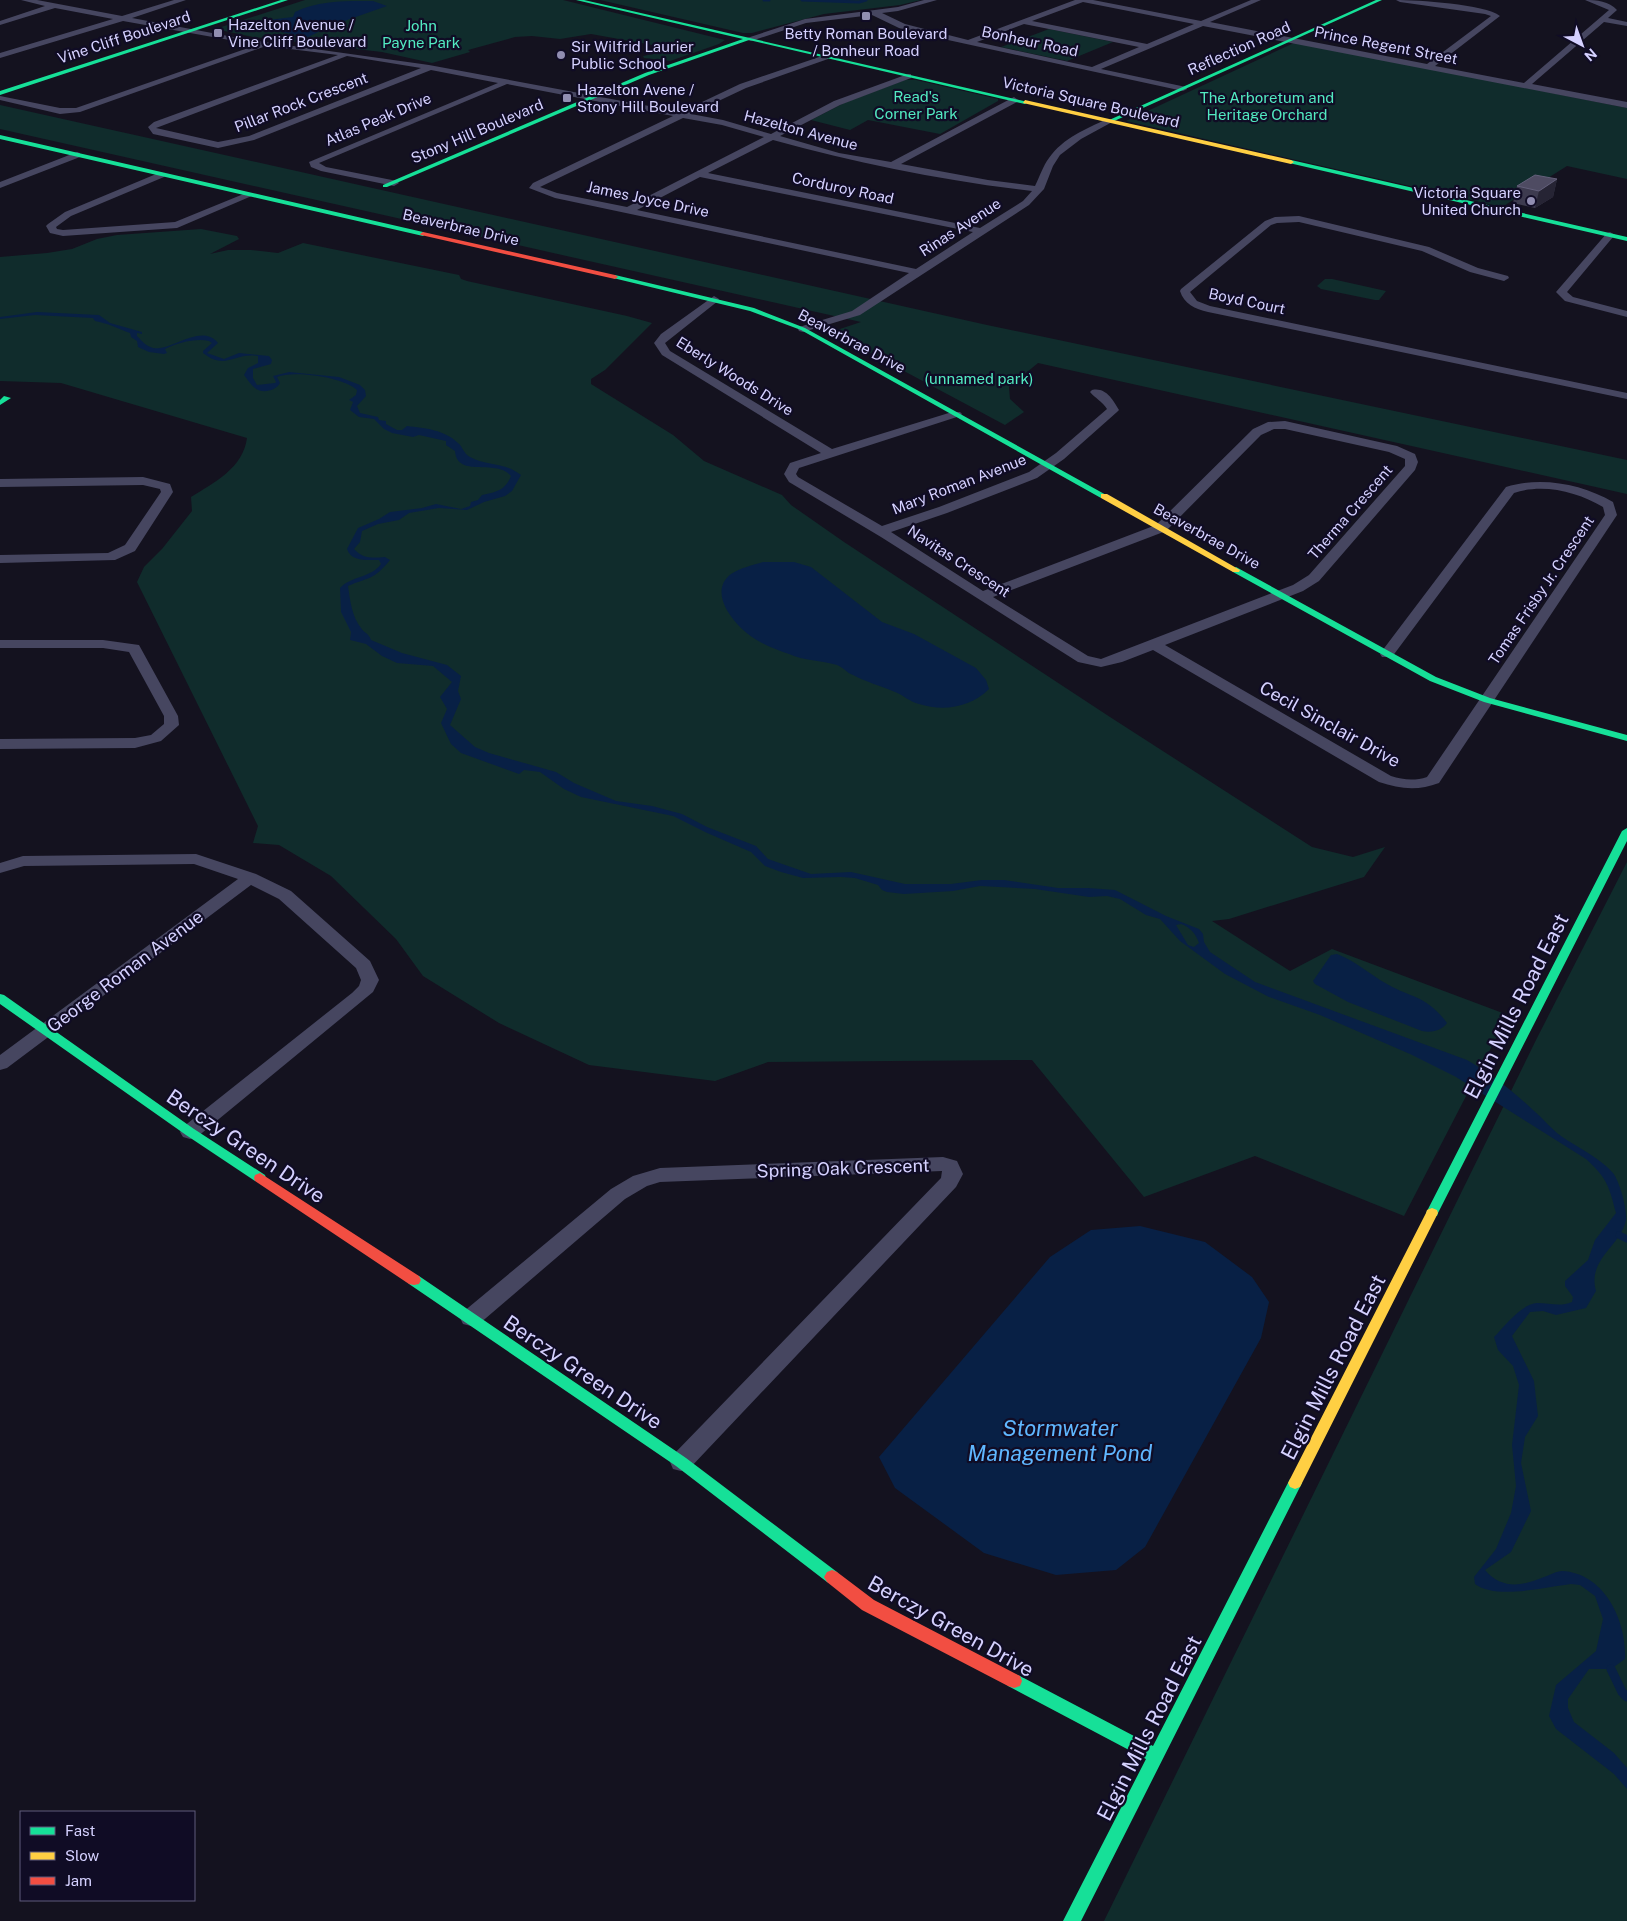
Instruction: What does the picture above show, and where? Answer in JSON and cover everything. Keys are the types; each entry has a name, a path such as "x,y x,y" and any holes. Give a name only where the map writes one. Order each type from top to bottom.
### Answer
{"street":[{"name":"Hazelton Avenue","path":"25,0 190,32 429,67 723,124 838,155 892,166 988,183 1039,189"},
{"path":"0,22 76,0"},
{"path":"0,56 182,0"},
{"name":"Vine Cliff Boulevard","path":"0,93 286,0"},
{"name":"Victoria Square Boulevard","path":"578,0 1627,239"},
{"path":"748,39 805,21 909,7 933,0"},
{"path":"970,42 1082,0"},
{"name":"Prince Regent Street","path":"1082,0 1526,86 1625,103"},
{"path":"1093,69 1257,0"},
{"name":"Reflection Road","path":"1110,121 1380,0"},
{"path":"1400,0 1487,12 1496,16 1428,66"},
{"path":"1526,86 1613,10 1613,8 1589,0"},
{"name":"Bonheur Road","path":"874,12 902,26 1183,89"},
{"path":"1602,19 1627,24"},
{"path":"1023,22 1148,46"},
{"name":"Stony Hill Boulevard","path":"390,185 669,65 748,39"},
{"path":"0,98 60,111 77,110 267,44"},
{"name":"Pillar Rock Crescent","path":"347,54 157,124 152,129 156,132 208,143 227,144 251,138 429,67"},
{"path":"681,116 744,86 825,57"},
{"path":"629,210 837,103 908,76"},
{"name":"Atlas Peak Drive","path":"390,185 324,169 314,165 314,162 504,83"},
{"path":"892,166 1014,100"},
{"name":"James Joyce Drive","path":"681,116 536,185 534,188 556,195 918,272"},
{"name":"Rinas Avenue","path":"803,329 864,309 1026,203 1039,189 1052,160 1058,153 1077,138 1110,121"},
{"name":"Beaverbrae Drive","path":"0,137 752,309 803,329 1433,679 1488,700 1627,738"},
{"path":"0,185 78,155"},
{"path":"161,174 68,214 50,226 53,230 63,233 170,226 182,223 249,195"},
{"name":"Corduroy Road","path":"699,174 981,231"},
{"name":"Boyd Court","path":"1504,278 1474,270 1425,249 1326,225 1290,219 1275,220 1268,223 1185,291 1186,296 1192,302 1208,309 1627,396"},
{"path":"1610,235 1562,290 1562,293 1569,299 1627,314"},
{"name":"Eberly Woods Drive","path":"714,299 665,336 659,343 662,348 666,353 832,454"},
{"name":"Mary Roman Avenue","path":"881,531 1012,484 1048,466 1113,410 1107,399 1096,392"},
{"name":"Navitas Crescent","path":"956,414 794,466 790,474 793,479 881,531 1073,654 1089,661 1106,662 1281,595"},
{"name":"Therma Crescent","path":"1161,528 1257,432 1272,425 1298,428 1393,449 1411,456 1411,467 1314,578 1298,588 1281,595"},
{"path":"0,483 143,481 166,487 167,492 130,548 122,553 110,557 94,558 0,559"},
{"name":"Tomas Frisby Jr. Crescent","path":"1387,654 1510,490 1525,485 1547,485 1595,496 1603,500 1609,505 1611,515 1488,700"},
{"path":"982,596 1161,528"},
{"path":"0,644 103,644 134,648 170,716 172,725 156,738 135,743 0,744"},
{"name":"Cecil Sinclair Drive","path":"1155,644 1385,779 1398,783 1424,784 1433,780 1488,700"},
{"name":"Elgin Mills Road East","path":"1072,1921 1627,830"},
{"path":"0,868 23,861 196,859 250,878 286,895 364,965 370,980 367,988 358,997 190,1132"},
{"name":"George Roman Avenue","path":"0,1064 250,878"},
{"name":"Berczy Green Drive","path":"0,998 190,1132 471,1318 681,1462 868,1605 1156,1756"},
{"name":"Spring Oak Crescent","path":"471,1318 618,1194 640,1181 660,1175 943,1164 950,1166 953,1174 949,1182 681,1462"}],"green space":[{"name":"John Payne Park","path":"305,0 563,0 725,40 719,44 670,61 644,58 643,56 669,51 658,46 591,34 560,39 532,36 515,37 468,50 470,52 432,63 382,52 253,37 215,29"},
{"path":"600,0 921,0 900,5 824,14 752,33 743,33"},
{"path":"1049,29 1113,42 1067,61 1001,47"},
{"name":"The Arboretum and Heritage Orchard","path":"1296,42 1627,108 1627,179 1567,166 1502,207 1126,121"},
{"name":"Read's Corner Park","path":"905,80 916,80 998,99 998,101 940,134 868,120 850,130 811,120 844,103"},
{"name":"(unnamed park)","path":"0,105 987,325 1627,460 1627,494 1038,363 1009,387 1010,399 1024,412 1005,425 831,332 861,322 0,129"},
{"path":"201,229 237,236 239,239 210,254 228,250 278,253 303,243 459,275 461,279 467,281 652,323 605,370 591,379 591,384 673,435 704,461 782,495 791,505 844,542 1312,847 1353,857 1385,847 1364,877 1229,919 1212,921 1290,971 1332,949 1508,1015 1404,1216 1255,1156 1144,1197 1032,1060 768,1062 715,1081 589,1065 499,1023 423,976 396,939 331,876 279,845 253,843 258,826 137,582 144,567 162,549 192,511 191,497 218,480 234,466 240,458 247,438 61,383 0,381 0,257 72,249 97,239 117,235"},
{"path":"1325,279 1386,291 1379,300 1375,300 1321,289 1317,286"},
{"path":"1627,862 1627,1921 1104,1921 1537,1038"}],"water":[{"path":"373,1 387,6 333,25 308,37 255,27 268,20 293,17 295,12 314,5 333,2"},
{"path":"37,312 99,315 110,323 142,332 142,334 137,333 137,336 146,345 153,348 168,346 195,336 211,337 218,343 207,353 224,359 239,353 269,356 272,360 271,364 253,369 253,378 257,385 275,383 273,376 289,372 339,377 360,385 365,390 366,396 357,406 360,413 378,417 379,420 386,421 386,424 397,430 402,430 407,426 441,432 460,445 470,457 508,468 521,475 512,491 505,496 484,502 467,510 439,508 409,513 399,520 378,524 362,531 360,542 354,549 364,556 372,558 385,557 390,560 375,575 348,586 352,608 358,624 371,640 402,653 447,665 461,676 458,691 461,699 450,725 475,747 489,753 556,772 574,783 616,801 652,806 682,814 707,827 756,846 768,859 811,874 851,872 905,884 951,884 982,880 1004,880 1058,888 1115,890 1166,916 1199,929 1210,952 1255,982 1467,1060 1510,1090 1557,1133 1595,1157 1607,1167 1616,1177 1622,1196 1626,1220 1618,1238 1600,1261 1596,1270 1594,1280 1596,1291 1586,1308 1556,1315 1543,1311 1530,1312 1512,1336 1534,1381 1538,1416 1525,1437 1521,1463 1531,1511 1511,1552 1485,1570 1498,1581 1513,1584 1528,1583 1560,1571 1577,1574 1590,1580 1610,1602 1622,1630 1625,1659 1611,1669 1589,1669 1568,1699 1568,1708 1574,1722 1614,1753 1627,1768 1627,1789 1614,1774 1556,1729 1549,1716 1556,1685 1596,1651 1603,1619 1595,1596 1580,1585 1571,1584 1521,1591 1495,1591 1484,1589 1475,1584 1474,1577 1496,1549 1511,1513 1516,1486 1512,1445 1519,1385 1513,1366 1498,1350 1494,1337 1519,1311 1531,1304 1559,1305 1572,1302 1573,1297 1565,1286 1565,1281 1588,1260 1595,1240 1616,1213 1603,1177 1586,1159 1456,1077 1410,1054 1320,1015 1269,997 1225,974 1180,941 1160,919 1146,915 1120,899 1107,896 1089,897 1035,889 980,886 953,891 904,894 887,892 878,885 855,878 803,878 765,866 751,852 673,816 581,797 564,789 540,772 524,770 519,774 461,753 451,744 441,723 447,709 440,697 452,682 433,666 397,663 382,656 366,644 350,640 351,632 341,612 340,588 350,581 372,572 381,564 379,560 356,558 347,549 358,528 390,512 422,508 436,504 461,509 470,506 471,502 478,500 482,495 496,492 503,488 511,476 497,468 463,464 457,459 455,451 446,445 446,441 419,435 413,437 392,433 384,429 374,419 359,417 350,410 353,402 349,400 356,395 357,390 350,385 330,378 295,374 285,375 277,377 280,383 275,388 269,391 261,391 254,387 244,375 248,368 258,363 258,356 243,356 224,361 211,358 203,353 212,343 209,341 198,340 181,343 165,349 167,353 164,354 149,352 138,347 137,341 131,337 130,333 95,321 93,318 35,315 0,319 0,317","holes":["1181,924 1192,931 1198,940 1199,943 1194,947 1188,945 1176,925"]},
{"path":"763,562 794,562 811,567 882,622 914,634 976,668 986,680 989,689 966,704 947,708 928,706 916,703 898,693 849,673 837,665 795,656 757,640 735,622 725,606 722,589 724,581 731,574 742,568"},
{"path":"1337,954 1396,989 1426,1002 1447,1023 1436,1031 1422,1031 1348,1002 1315,984 1313,981 1331,955"},
{"name":"Stormwater Management Pond","path":"1140,1226 1205,1242 1252,1277 1269,1302 1261,1338 1145,1547 1116,1570 1056,1575 984,1553 895,1488 879,1457 1050,1257 1091,1230"}],"building":[{"path":"1535,175 1557,179 1539,191 1517,186"}],"waterway":[{"path":"764,0 769,0"},
{"path":"802,0 859,2 866,0"},
{"path":"1619,1235 1627,1239"},
{"path":"1611,1669 1622,1692 1627,1697"}],"traffic: fast":[{"path":"0,93 286,0"},
{"path":"578,0 1025,102"},
{"path":"1110,121 1380,0"},
{"path":"385,186 647,74 748,39"},
{"path":"0,137 423,234"},
{"path":"1291,162 1627,239"},
{"path":"615,277 752,309 803,329 1104,496"},
{"path":"0,403 7,398"},
{"path":"1236,570 1433,679 1487,700 1627,738"},
{"path":"1432,1213 1627,831"},
{"path":"0,998 190,1132 260,1178"},
{"path":"414,1280 681,1462 832,1577"},
{"path":"1072,1921 1295,1483"},
{"path":"1014,1681 1156,1756"}],"traffic: slow":[{"path":"1025,102 1291,162"},
{"path":"1104,496 1236,570"},
{"path":"1295,1483 1432,1213"}],"traffic: jam":[{"path":"423,234 615,277"},
{"path":"260,1178 414,1280"},
{"path":"832,1577 868,1605 1014,1681"}],"place":[{"name":"Betty Roman Boulevard / Bonheur Road","path":"866,16"},
{"name":"Hazelton Avenue / Vine Cliff Boulevard","path":"218,33"},
{"name":"Sir Wilfrid Laurier Public School","path":"561,55"},
{"name":"Hazelton Avene / Stony Hill Boulevard","path":"567,98"},
{"name":"Victoria Square United Church","path":"1531,201"}]}
